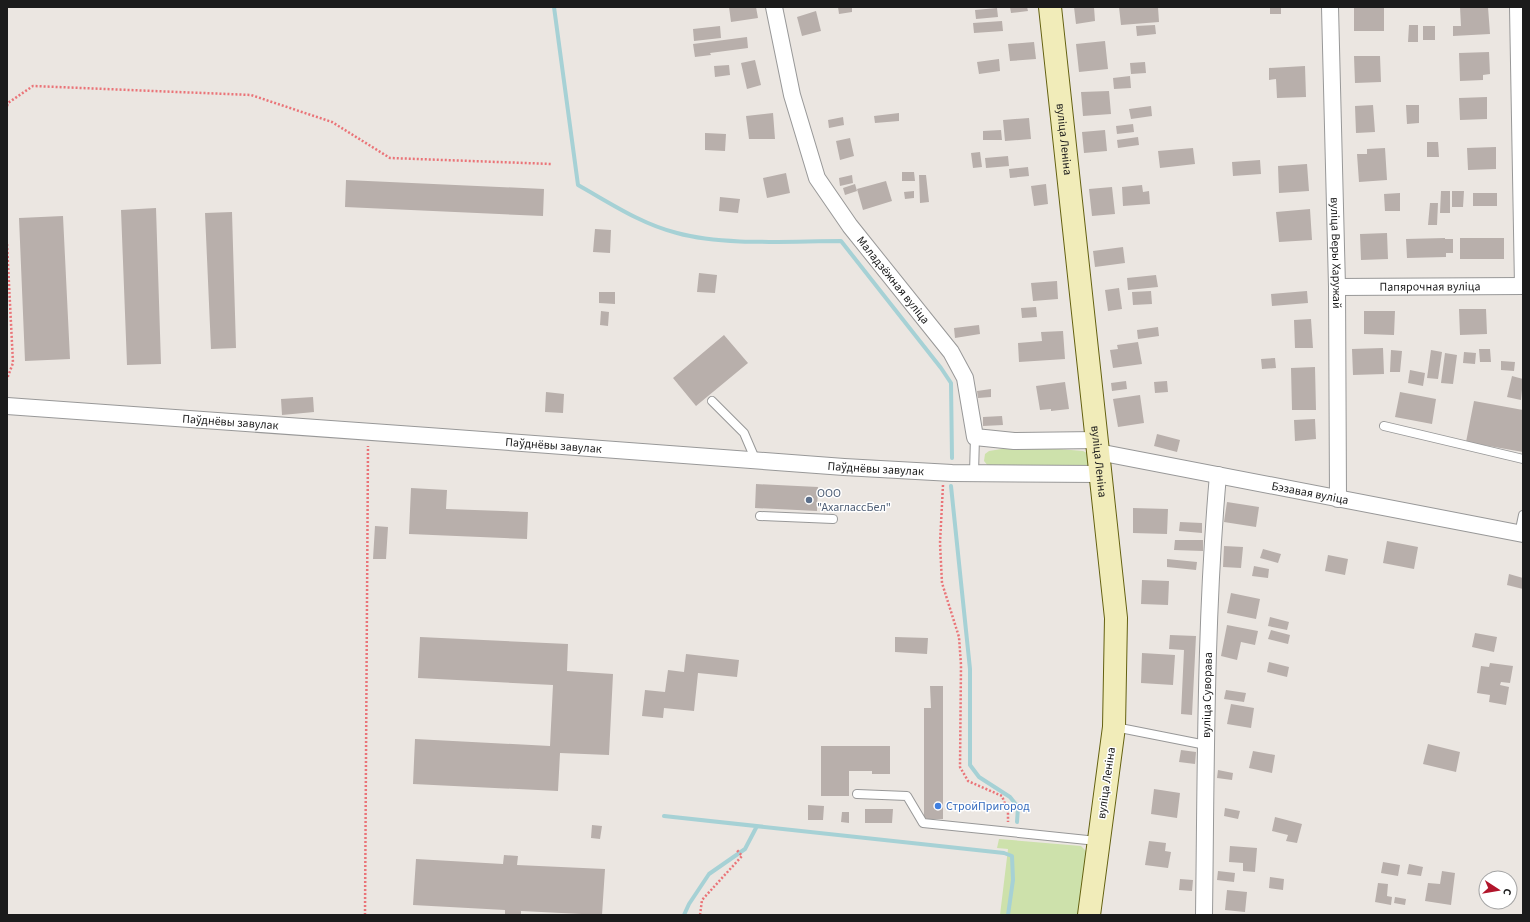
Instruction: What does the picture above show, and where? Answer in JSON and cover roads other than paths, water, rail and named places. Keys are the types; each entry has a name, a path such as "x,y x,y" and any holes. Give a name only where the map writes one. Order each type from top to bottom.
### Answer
{"street":[{"name":"Маладзёжная вуліца","path":"774,7 792,95 817,178 850,226 951,352 965,378 975,437"},
{"name":"вуліца Леніна","path":"1050,7 1116,618 1114,727 1089,915"},
{"name":"вуліца Веры Харужай","path":"1330,7 1337,287 1338,499"},
{"path":"1518,7 1523,286"},
{"name":"Папярочная вуліца","path":"1337,287 1523,286"},
{"name":"Паўднёвы завулак","path":"7,406 368,431 756,461 944,473 1100,474"},
{"path":"975,437 1097,446"},
{"name":"Бэзавая вуліца","path":"1097,446 1218,475 1521,534"},
{"name":"вуліца Суворава","path":"1204,915 1206,745 1212,547 1218,475"}],"lane":[{"path":"712,401 744,433 756,461"},
{"path":"1384,426 1523,459"},
{"path":"974,473 975,437"},
{"path":"1521,534 1523,515"},
{"path":"760,516 833,519"},
{"path":"1114,727 1206,745"},
{"path":"857,794 907,796 923,823 1098,841"}],"waterway":[{"path":"554,7 578,185 638,219 664,229 695,237 715,240 758,242 841,241 941,368 951,383 952,458"},
{"path":"951,486 970,669 970,765 979,777 1010,797 1018,807 1017,822"},
{"path":"664,816 1004,853 1012,856 1013,880 1008,915"},
{"path":"684,915 689,904 709,874 745,849 757,826"}],"place":[{"name":"ООО \"АхаглассБел\"","path":"809,500"},
{"name":"СтройПригород","path":"938,806"}]}
